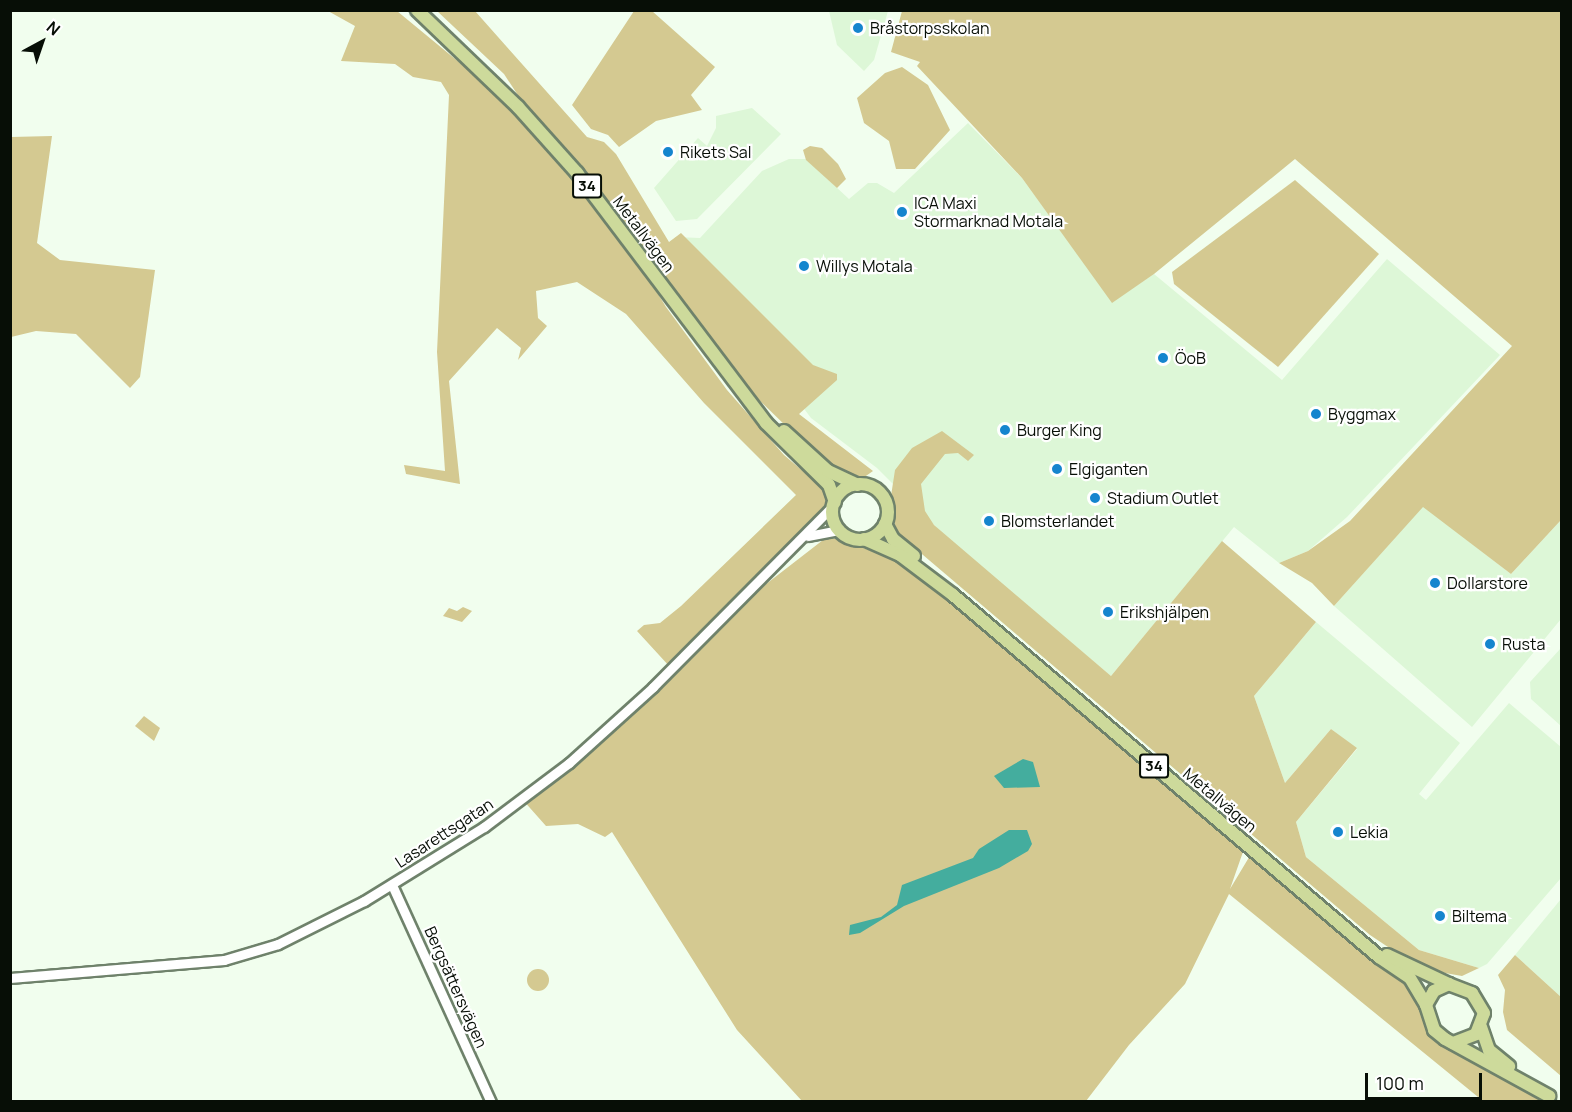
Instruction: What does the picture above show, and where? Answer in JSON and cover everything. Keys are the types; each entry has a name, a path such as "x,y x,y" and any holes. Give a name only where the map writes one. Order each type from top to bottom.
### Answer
{"main road":[{"name":"Metallvägen","path":"417,10 548,140 734,382 784,442 826,482 834,504"},
{"name":"Metallvägen","path":"734,382 819,464 858,485"},
{"path":"834,504 844,490 858,485"},
{"name":"34","path":"858,485 871,487 882,495 888,509 885,524"},
{"name":"34","path":"834,504 839,530 850,538 864,540"},
{"name":"Metallvägen","path":"885,524 896,542 953,595 1355,936 1416,984 1426,1005"},
{"path":"864,540 876,534 885,524"},
{"name":"Metallvägen","path":"864,540 900,555 953,595"},
{"name":"Metallvägen","path":"1355,936 1449,984"},
{"path":"1426,1005 1434,991 1449,984"},
{"name":"34","path":"1449,984 1462,987 1477,998 1483,1009 1481,1027 1494,1055 1552,1099"},
{"name":"34","path":"1426,1005 1430,1024 1453,1043 1552,1099"},
{"path":"1453,1043 1473,1036 1481,1027"}],"street":[{"name":"Lasarettsgatan","path":"10,978 188,966 245,955 324,922 392,885 484,827 568,763 806,537 834,504"},
{"path":"806,537 839,530"},
{"name":"Bergsättersvägen","path":"392,885 492,1101"}],"shaded area":[{"path":"328,11 397,11 540,129 504,74 437,11 475,11 587,137 604,142 616,154 669,242 681,233 813,365 837,374 837,380 799,414 873,471 863,478 828,467 757,398 605,206 666,307 727,390 784,455 825,490 825,506 820,516 729,613 823,540 838,538 907,565 1244,849 1230,889 1251,854 1411,984 1423,1020 1434,1036 1543,1101 1483,1101 1229,894 1185,984 1129,1045 1086,1101 802,1101 737,1030 612,832 605,837 578,824 546,826 522,799 670,667 637,631 644,625 660,623 681,606 796,495 704,403 626,314 577,282 536,291 538,318 547,326 518,360 521,348 497,328 449,381 460,484 406,474 404,465 445,471 437,352 449,95 441,82 413,77 395,64 341,61 355,26"},
{"path":"634,11 652,11 715,67 691,95 702,110 656,121 619,147 608,135 591,129 572,105"},
{"name":"Bråstorpsskolan","path":"829,11 888,11 874,60 864,71 837,45"},
{"path":"902,11 1561,11 1561,520 1511,574 1423,507 1334,606 1312,583 1279,563 1308,551 1350,521 1512,346 1295,159 1154,274 1112,303 1022,178 917,66 920,62 891,52"},
{"path":"902,67 928,85 950,130 915,169 896,169 889,141 864,123 857,98 885,73"},
{"path":"752,108 781,134 697,219 676,221 654,188 698,138 707,146 716,128 716,116"},
{"path":"968,123 1022,178 1112,302 1154,274 1282,380 1387,259 1500,355 1347,517 1308,551 1279,563 1234,527 1111,676 951,542 877,468 811,418 675,237 700,238 762,171 789,159 806,159 849,199 868,183 877,183 894,193"},
{"path":"52,136 37,243 60,260 155,270 140,377 130,388 76,334 36,331 11,337 11,137"},
{"path":"810,146 822,148 838,164 846,179 837,188 806,160 803,150"},
{"path":"1295,180 1379,254 1278,367 1174,284 1172,272"},
{"path":"942,431 974,455 968,461 958,453 945,454 921,484 925,511 934,525 1111,676 1222,541 1316,622 1254,696 1285,783 1331,729 1357,748 1296,822 1306,857 1419,950 1479,968 1462,976 1445,973 1403,957 1370,935 896,532 891,496 895,470 912,448"},
{"path":"1423,506 1511,574 1561,520 1561,619 1472,727 1334,606"},
{"path":"463,607 472,611 462,622 443,616 449,608 457,611"},
{"path":"1316,622 1460,743 1419,794 1426,800 1509,703 1561,747 1561,878 1487,964 1479,968 1419,950 1306,857 1296,822 1357,749 1331,729 1285,783 1254,696"},
{"path":"1561,648 1561,726 1531,699 1530,682"},
{"path":"144,716 160,728 154,741 135,726"},
{"path":"1561,899 1561,997 1515,955"},
{"path":"1515,955 1561,997 1561,1076 1507,1030 1503,1012 1505,990 1498,975"},
{"path":"538,969 546,972 549,980 546,988 538,991 530,988 527,980 530,972"}],"water":[{"path":"1023,759 1033,762 1040,787 1004,788 994,776"},
{"path":"1009,830 1027,830 1032,844 1028,851 999,868 904,906 860,933 849,935 850,925 881,917 897,905 902,885 973,858 979,849"}],"place":[{"name":"Bråstorpsskolan","path":"858,28"},
{"name":"Rikets Sal","path":"668,152"},
{"name":"ICA Maxi Stormarknad Motala","path":"902,212"},
{"name":"Willys Motala","path":"804,266"},
{"name":"ÖoB","path":"1163,358"},
{"name":"Byggmax","path":"1316,414"},
{"name":"Burger King","path":"1005,430"},
{"name":"Elgiganten","path":"1057,469"},
{"name":"Stadium Outlet","path":"1095,498"},
{"name":"Blomsterlandet","path":"989,521"},
{"name":"Dollarstore","path":"1435,583"},
{"name":"Erikshjälpen","path":"1108,612"},
{"name":"Rusta","path":"1490,644"},
{"name":"Lekia","path":"1338,832"},
{"name":"Biltema","path":"1440,916"}]}
